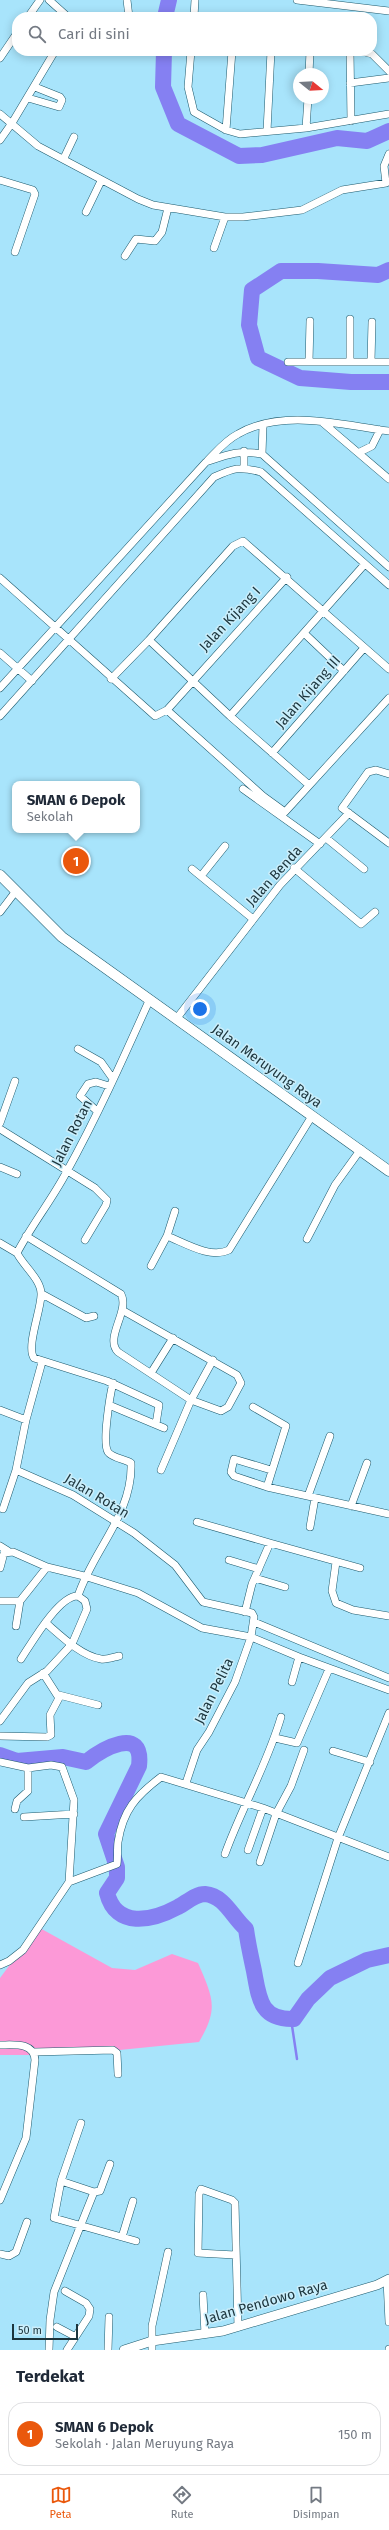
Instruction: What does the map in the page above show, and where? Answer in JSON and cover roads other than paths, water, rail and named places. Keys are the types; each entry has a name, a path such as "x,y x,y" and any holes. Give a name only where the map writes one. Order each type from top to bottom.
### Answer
{"main road":[{"name":"Jalan Meruyung Raya","path":"0,875 62,937 149,1001 177,1018 312,1116 361,1149 389,1171"}],"street":[{"path":"32,12 40,0"},
{"path":"49,0 62,12"},
{"path":"127,0 128,12"},
{"path":"194,12 195,0"},
{"path":"297,0 389,11"},
{"path":"0,58 12,40"},
{"path":"0,140 28,98 52,56"},
{"path":"191,56 188,87 194,112 226,130 240,134 306,128 389,114"},
{"path":"226,130 232,56"},
{"path":"267,131 271,56"},
{"path":"309,68 310,56"},
{"path":"350,56 351,121"},
{"path":"374,56 389,71"},
{"path":"350,83 389,78"},
{"path":"28,98 59,107 62,100 60,97 34,87"},
{"path":"306,128 308,104"},
{"path":"0,114 38,146 64,158 101,181 146,202 168,208 225,217 302,210 342,190 386,183 384,166 389,154"},
{"path":"64,158 74,136"},
{"path":"0,180 33,190 35,194 15,252"},
{"path":"86,212 101,181"},
{"path":"125,256 136,239 155,241 160,237 168,208"},
{"path":"214,248 225,217"},
{"path":"350,319 350,362"},
{"path":"309,362 310,321"},
{"path":"371,361 372,322"},
{"path":"288,362 389,362"},
{"path":"0,688 206,462 232,437 246,430 263,425 305,420 389,431"},
{"path":"322,422 336,436 360,452 389,479"},
{"path":"262,454 263,425"},
{"path":"360,452 372,446 380,430"},
{"path":"206,462 244,450 262,454 389,567"},
{"path":"244,450 244,467"},
{"path":"0,716 214,477 231,469 244,467 261,472 272,480 364,565 388,583"},
{"path":"111,679 149,640 233,546 241,541 246,541 389,669"},
{"path":"230,716 305,634 364,565"},
{"name":"Jalan Kijang I","path":"167,710 192,679 287,577"},
{"path":"0,578 151,714 160,715 167,710 263,796 285,812 389,698"},
{"path":"305,634 344,671"},
{"path":"149,640 230,716 309,785"},
{"name":"Jalan Kijang III","path":"272,753 364,648"},
{"path":"0,653 32,681"},
{"path":"389,774 376,770 368,772 342,808 389,843"},
{"path":"243,789 320,844"},
{"name":"Jalan Benda","path":"177,1018 294,868 326,838 349,813"},
{"path":"326,838 364,869"},
{"path":"201,876 225,846"},
{"path":"294,868 361,924 375,912"},
{"path":"192,869 253,919"},
{"path":"0,912 16,891"},
{"name":"Jalan Rotan","path":"17,1254 26,1236 49,1204 67,1171 114,1078 149,1001"},
{"path":"78,1049 101,1062 114,1078"},
{"path":"0,1123 16,1082"},
{"path":"97,1111 80,1096 88,1084 96,1082 110,1086"},
{"path":"166,1236 204,1251 220,1254 229,1250 312,1116"},
{"path":"0,1129 95,1188 107,1200 106,1205 85,1240"},
{"path":"307,1239 335,1184 361,1149"},
{"path":"0,1167 17,1174"},
{"path":"151,1266 166,1236 175,1211"},
{"path":"26,1236 120,1294 122,1310 114,1343 115,1349 191,1400 221,1411 228,1407 241,1383 240,1378 213,1360 122,1310"},
{"path":"0,1243 17,1254 38,1282 42,1294 32,1356 42,1362 113,1383 159,1405 156,1424"},
{"path":"42,1294 86,1318 94,1316"},
{"path":"151,1373 173,1338"},
{"path":"161,1470 191,1400 213,1360"},
{"path":"3,1509 16,1470 26,1420 42,1362"},
{"path":"78,1596 84,1576 124,1506 131,1464 111,1455 107,1450 113,1383"},
{"path":"110,1405 164,1428"},
{"path":"253,1407 286,1426 271,1470 267,1487"},
{"path":"0,1410 26,1420"},
{"path":"310,1527 311,1497 330,1436"},
{"path":"271,1470 235,1460 232,1461 231,1472 233,1476 267,1487 389,1514"},
{"path":"351,1506 367,1463"},
{"name":"Jalan Rotan","path":"16,1470 73,1494 115,1523 134,1534 175,1564 203,1602 224,1609 246,1612"},
{"path":"197,1522 360,1568"},
{"path":"270,1543 255,1578 246,1612 253,1615 254,1622 389,1678"},
{"path":"0,1546 8,1551 47,1567 84,1576 138,1594 202,1628 251,1637 329,1669 389,1690"},
{"path":"0,1568 4,1553 8,1551"},
{"path":"229,1560 259,1569"},
{"path":"336,1562 332,1591 336,1603 353,1610 389,1616"},
{"path":"16,1626 20,1600 47,1567"},
{"path":"255,1578 285,1587"},
{"path":"21,1659 46,1623 67,1599 78,1596"},
{"path":"0,1721 28,1683 43,1673 72,1644 87,1607 85,1601 78,1596"},
{"path":"0,1601 20,1600"},
{"name":"Jalan Pelita","path":"186,1783 197,1750 204,1740 235,1682 251,1637 254,1622"},
{"path":"46,1623 72,1644 100,1659 119,1656"},
{"path":"292,1682 299,1657"},
{"path":"275,1738 297,1743 329,1669"},
{"path":"43,1673 59,1695 98,1705"},
{"path":"0,1736 50,1736 50,1715 59,1695"},
{"path":"298,1963 338,1838 389,1713"},
{"path":"226,1854 245,1802 268,1759 281,1717"},
{"path":"260,1862 276,1814 291,1786 304,1750"},
{"path":"333,1751 370,1762"},
{"path":"0,1762 28,1768 51,1765 62,1767 74,1800 69,1882 23,1950 10,1961 0,1965"},
{"path":"15,1809 17,1801 28,1791 28,1768"},
{"path":"69,1882 105,1870 117,1864 121,1828 125,1816 139,1793 161,1777 186,1783 263,1808 389,1857"},
{"path":"248,1850 263,1808"},
{"path":"24,1817 74,1814"},
{"path":"0,2044 23,2046 34,2052 113,2050 117,2053 118,2074"},
{"path":"0,2200 26,2138 34,2052"},
{"path":"81,2123 61,2181 54,2218 136,2242"},
{"path":"48,2350 54,2292 82,2226 94,2192 102,2188 110,2164"},
{"path":"61,2181 94,2192"},
{"path":"235,2255 198,2253 199,2194 201,2190 234,2202 238,2327"},
{"path":"122,2237 133,2201"},
{"path":"0,2254 9,2256 16,2252 27,2222"},
{"path":"152,2345 152,2326 168,2252"},
{"path":"388,2280 389,2322"},
{"name":"Jalan Pendowo Raya","path":"124,2350 238,2327 388,2280"},
{"path":"65,2291 86,2303 90,2309 89,2316 74,2336 67,2350"},
{"path":"203,2295 205,2334"},
{"path":"108,2350 109,2317"},
{"path":"57,2327 74,2336"}],"waterway":[{"path":"166,12 169,0"},
{"path":"164,56 163,87 178,124 239,156 262,155 337,138 367,141 389,131"},
{"path":"389,270 378,275 318,271 281,271 252,290 249,325 258,358 300,378 351,382 389,382"},
{"path":"0,1755 17,1761 63,1757 86,1762 101,1752 120,1744 128,1743 135,1746 139,1753 139,1766 106,1834 117,1867 117,1878 107,1893 112,1905 118,1912 127,1917 136,1919 157,1916 168,1912 201,1894 218,1899 246,1929 260,1998 263,2006 274,2016 294,2019 308,1999 330,1978 367,1960 389,1955"},
{"path":"291,2019 297,2059"}],"place":[{"name":"SMAN 6 Depok","path":"76,861"}]}
